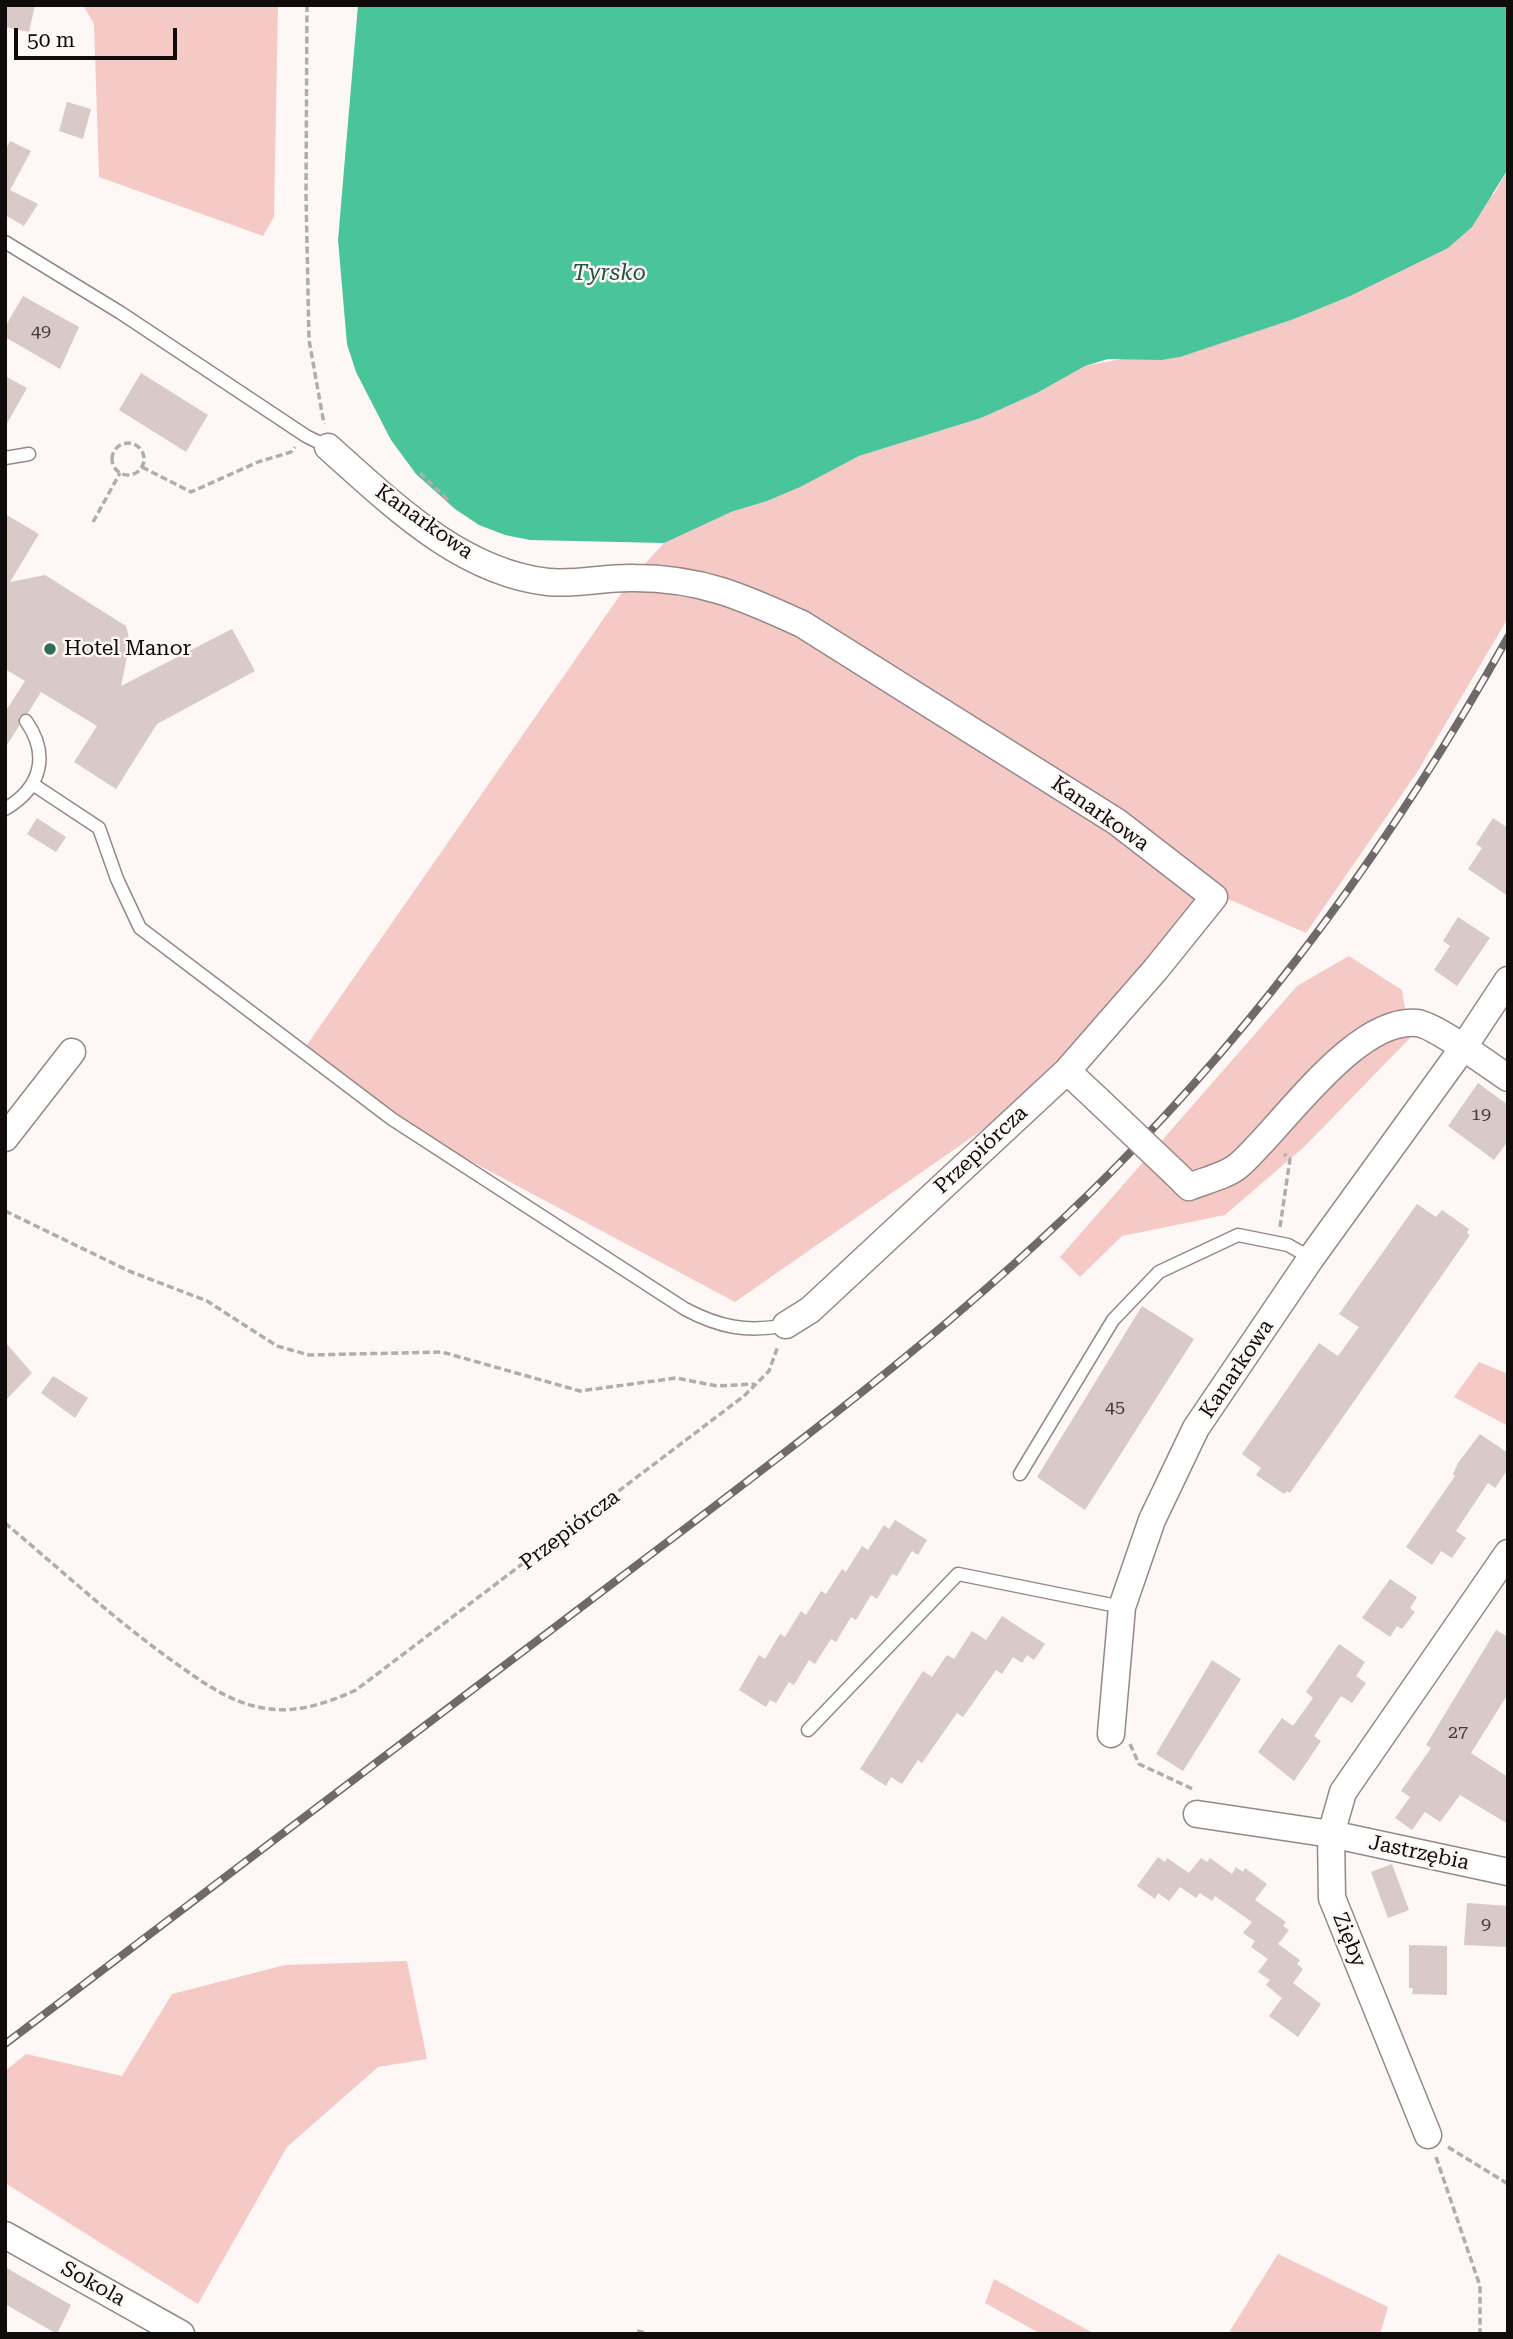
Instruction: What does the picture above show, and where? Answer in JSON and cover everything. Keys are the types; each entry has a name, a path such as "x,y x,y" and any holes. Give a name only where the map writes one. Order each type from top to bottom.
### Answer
{"street":[{"name":"Kanarkowa","path":"328,447 397,509 468,557 516,575 550,582 632,578 687,580 750,600 802,624 1117,822 1214,897 1156,970 1067,1071"},
{"name":"Kanarkowa","path":"1111,1729 1122,1607 1152,1520 1196,1429 1311,1258 1463,1048 1508,980"},
{"path":"1067,1071 1189,1187 1236,1168 1344,1055 1382,1030 1418,1023 1463,1048 1508,1078"},
{"path":"5,1138 72,1052"},
{"name":"Przepiórcza","path":"786,1325 810,1310 1067,1071"},
{"name":"Zięby","path":"1428,2135 1332,1898 1331,1834 1343,1793 1503,1571"},
{"name":"Jastrzębia","path":"1203,1815 1331,1834 1508,1872"},
{"name":"Sokola","path":"5,2235 181,2334"}],"lane":[{"name":"Kanarkowa","path":"5,242 121,313 306,436 328,447"},
{"path":"5,458 29,454"},
{"path":"5,809 22,799 33,785 40,758 34,732 26,721"},
{"path":"33,785 99,828 117,879 140,928 392,1119 701,1318 732,1329 761,1330 786,1325"},
{"path":"1020,1474 1113,1320 1159,1272 1238,1235 1278,1243 1311,1258"},
{"path":"808,1730 958,1574 1122,1607"}],"path":[{"path":"307,5 306,194 309,340 328,447"},
{"path":"128,443 140,449 144,461 142,467 132,474 120,473 112,459 120,445 128,443"},
{"path":"142,467 191,492 258,462 291,452"},
{"path":"93,522 120,473"},
{"path":"420,473 448,500"},
{"path":"1266,1136 1290,1159 1278,1243"},
{"path":"5,1211 129,1271 207,1301 277,1346 309,1355 442,1352 580,1391 676,1378 717,1386 756,1384"},
{"name":"Przepiórcza","path":"5,1523 134,1633 205,1684 231,1699 260,1708 293,1710 328,1702 356,1690 585,1520 756,1384 769,1371 786,1325"},
{"path":"1111,1729 1125,1735 1139,1764 1196,1791 1203,1815"},
{"path":"1428,2135 1508,2184"},
{"path":"1428,2135 1480,2286 1480,2334"},
{"path":"637,2331 650,2334"}],"shaded area":[{"path":"83,5 278,5 274,217 263,236 99,177 94,24"},
{"path":"1508,169 1508,618 1416,774 1306,933 1233,901 1213,897 1067,1071 735,1302 392,1119 302,1052 632,578 664,543 731,512 767,501 859,456 981,418 1037,393 1085,366 1226,339 1294,319 1348,297 1494,194"},
{"path":"1349,956 1402,990 1410,1038 1305,1146 1225,1215 1122,1236 1080,1277 1060,1257 1297,986"},
{"path":"1479,1362 1508,1374 1508,1426 1454,1397"},
{"path":"407,1961 427,2059 378,2067 287,2147 198,2304 5,2183 5,2071 26,2054 122,2076 172,1994 285,1965"},
{"path":"1278,2254 1388,2307 1380,2334 1228,2334"},
{"path":"994,2279 1095,2334 1041,2334 985,2303"}],"water":[{"name":"Tyrsko","path":"358,5 1508,5 1508,169 1472,227 1448,248 1348,297 1294,319 1180,357 1161,360 1108,359 1085,366 1037,393 981,418 859,456 800,487 731,512 664,543 530,540 505,535 479,525 455,509 416,474 391,440 356,372 347,344 338,240"}],"building":[{"path":"5,5 35,5 29,32 5,27"},
{"path":"67,102 91,109 83,139 59,131"},
{"path":"10,141 31,151 10,190 38,204 24,226 5,215 5,151"},
{"path":"23,296 79,327 60,369 5,337 5,327"},
{"path":"141,373 208,415 186,452 119,410"},
{"path":"5,376 27,388 5,427"},
{"path":"5,514 39,534 10,582 45,575 126,626 130,642 121,686 232,629 255,671 157,724 116,789 74,762 97,726 41,692 28,713 19,716 19,726 5,748 5,712 25,681 5,669"},
{"path":"37,818 66,837 56,852 27,834"},
{"path":"1493,818 1508,828 1508,896 1468,869 1482,848 1476,844"},
{"path":"1458,917 1490,938 1457,986 1434,970 1450,946 1443,941"},
{"path":"1478,1083 1508,1105 1508,1141 1494,1160 1448,1126"},
{"path":"1417,1204 1436,1217 1442,1210 1469,1229 1467,1233 1470,1235 1290,1493 1287,1491 1284,1494 1256,1475 1261,1468 1242,1454 1319,1343 1338,1356 1359,1327 1339,1314"},
{"path":"1142,1306 1194,1339 1085,1510 1037,1477"},
{"path":"5,1342 32,1373 5,1401"},
{"path":"53,1376 88,1398 75,1418 41,1393"},
{"path":"1480,1434 1508,1453 1508,1469 1495,1488 1488,1483 1456,1531 1466,1538 1452,1558 1441,1551 1432,1565 1406,1547 1455,1476 1453,1474 1458,1463"},
{"path":"895,1520 927,1540 918,1555 912,1551 897,1576 892,1574 877,1599 871,1595 856,1620 851,1617 836,1642 831,1639 815,1664 809,1660 794,1685 789,1682 776,1703 770,1700 766,1707 739,1690 759,1655 765,1659 780,1634 785,1637 801,1611 806,1615 821,1591 826,1594 842,1569 846,1572 862,1546 868,1550 884,1525 889,1529"},
{"path":"1390,1579 1417,1597 1410,1608 1415,1612 1402,1629 1397,1626 1390,1637 1362,1618"},
{"path":"1002,1616 1045,1644 1034,1660 1027,1655 1022,1663 1013,1657 1002,1674 996,1670 963,1717 957,1713 922,1763 918,1760 902,1784 891,1777 886,1786 860,1769 923,1671 932,1677 947,1655 954,1659 972,1631 986,1640"},
{"path":"1496,1630 1508,1637 1508,1694 1471,1753 1508,1777 1508,1824 1460,1795 1440,1822 1425,1812 1412,1830 1395,1818 1410,1797 1401,1791 1431,1748 1426,1745"},
{"path":"1339,1644 1365,1662 1356,1676 1366,1683 1352,1703 1341,1696 1314,1736 1321,1741 1294,1781 1258,1752 1282,1718 1293,1726 1313,1698 1306,1692"},
{"path":"1212,1660 1241,1679 1183,1771 1156,1754"},
{"path":"1158,1857 1165,1862 1167,1858 1189,1873 1201,1858 1207,1862 1210,1858 1232,1874 1236,1867 1243,1872 1245,1868 1267,1884 1255,1900 1286,1922 1283,1926 1289,1930 1278,1944 1300,1960 1297,1964 1303,1969 1293,1983 1321,2004 1298,2037 1269,2016 1282,1998 1266,1985 1270,1980 1258,1972 1268,1959 1251,1947 1255,1941 1243,1933 1252,1922 1215,1896 1212,1901 1200,1893 1196,1898 1180,1887 1169,1901 1158,1893 1155,1899 1137,1886"},
{"path":"1392,1864 1409,1910 1388,1918 1371,1872"},
{"path":"1467,1903 1508,1906 1508,1947 1464,1945"},
{"path":"1409,1945 1447,1946 1447,1995 1412,1994 1413,1988 1409,1988"},
{"path":"5,2267 71,2305 57,2334 5,2304"}],"railway":[{"path":"5,2044 811,1432 935,1333 1054,1228 1169,1111 1224,1049 1328,918 1422,780 1508,637"}],"place":[{"name":"Hotel Manor","path":"50,649"}]}
